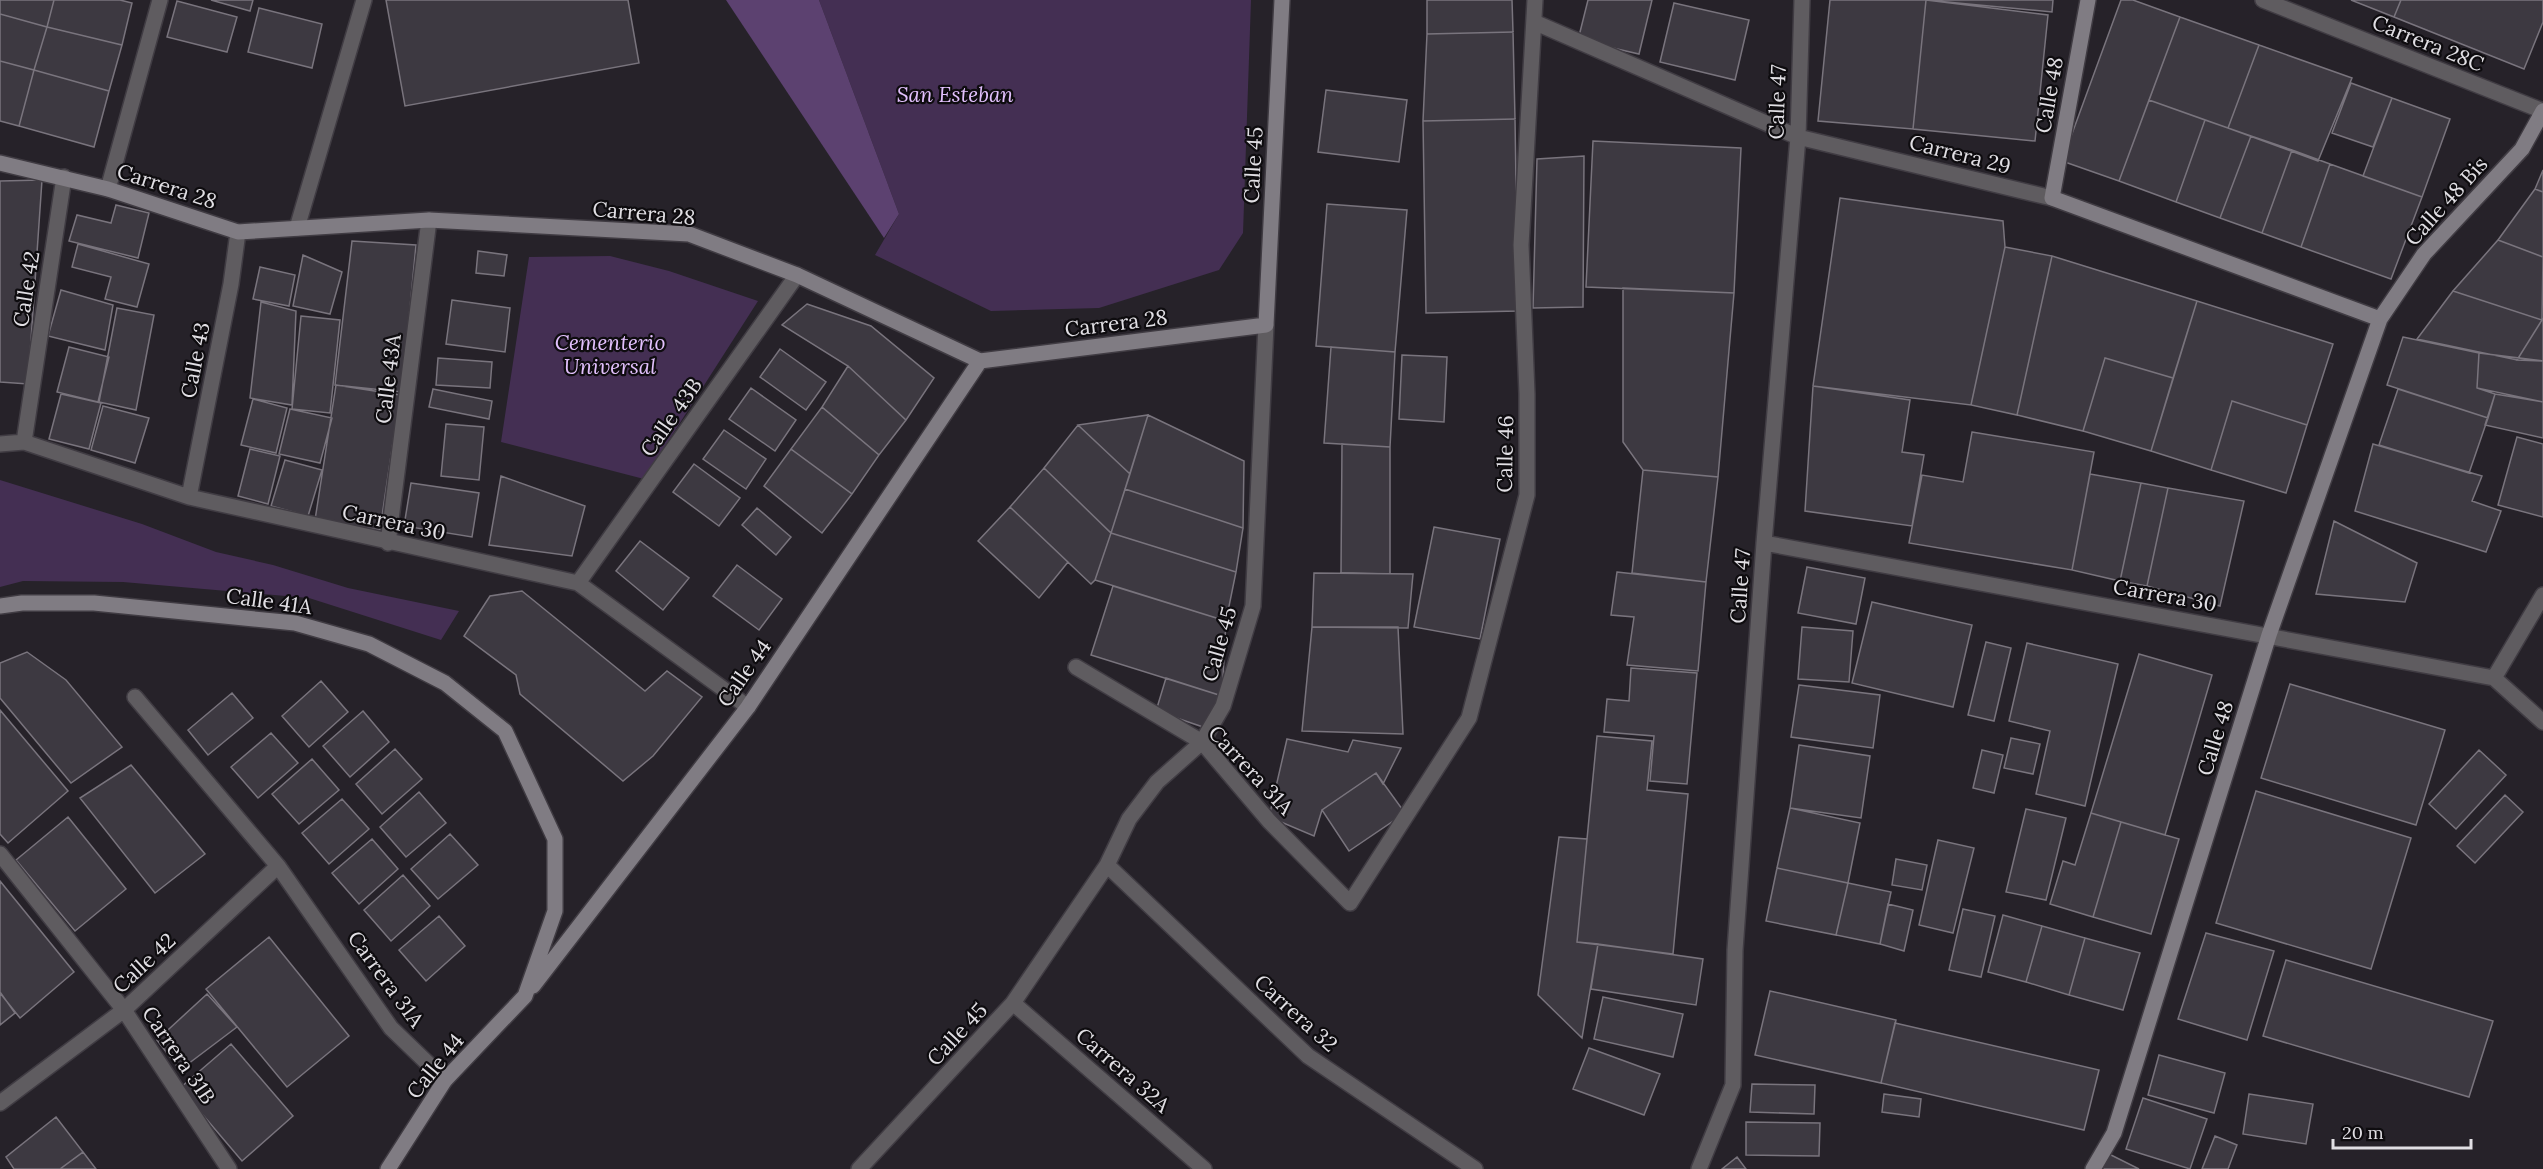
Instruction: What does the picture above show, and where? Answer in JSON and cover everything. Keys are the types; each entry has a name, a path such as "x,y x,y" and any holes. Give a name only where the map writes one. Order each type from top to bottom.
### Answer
{"street":[{"path":"108,189 160,0"},
{"path":"297,228 364,0"},
{"name":"Calle 45","path":"859,1169 1013,1003 1107,865 1129,819 1157,782 1202,742 1223,706 1253,606 1282,0"},
{"name":"Calle 46","path":"1350,903 1469,718 1527,495 1527,394 1521,245 1535,0"},
{"name":"Calle 47","path":"1699,1169 1733,1085 1735,950 1764,543 1798,137 1802,0"},
{"name":"Calle 48","path":"2052,198 2088,0"},
{"name":"Carrera 28C","path":"2263,0 2543,111"},
{"name":"Carrera 29","path":"1534,22 1798,137 2052,198 2380,319"},
{"name":"Calle 48 Bis","path":"2380,319 2424,254 2522,150 2543,111"},
{"name":"Carrera 28","path":"0,163 108,189 238,232 429,220 689,234 797,275 980,361 1266,325"},
{"name":"Calle 42","path":"24,442 64,177"},
{"name":"Calle 43A","path":"388,543 429,220"},
{"name":"Calle 43","path":"189,496 231,284 238,232"},
{"name":"Calle 43B","path":"578,583 797,275"},
{"name":"Calle 48","path":"2093,1169 2114,1133 2269,635 2380,319"},
{"name":"Calle 44","path":"388,1169 445,1080 525,996 748,707 980,361"},
{"name":"Carrera 30","path":"0,444 24,442 189,496 388,543 578,583 748,707"},
{"name":"Carrera 30","path":"1764,543 2494,678"},
{"path":"2543,595 2494,678 2543,722"},
{"name":"Calle 41A","path":"0,606 22,603 94,603 295,623 369,644 445,683 505,731"},
{"name":"Carrera 31A","path":"1076,667 1202,742 1269,820 1350,903"},
{"path":"135,697 278,866"},
{"name":"Calle 44","path":"505,731 555,839 555,911 525,996"},
{"name":"Carrera 31B","path":"0,854 124,1010 230,1169"},
{"name":"Carrera 32","path":"1107,865 1308,1056 1474,1169"},
{"name":"Carrera 31A","path":"278,866 391,1028 445,1080"},
{"name":"Calle 42","path":"0,1103 124,1010 278,866"},
{"name":"Carrera 32A","path":"1013,1003 1204,1169"},
{"path":"1688,1169 1707,1151"}],"green space":[{"name":"San Esteban","path":"819,0 1251,0 1243,233 1219,270 1099,308 991,311 875,255 899,214"},
{"name":"Cementerio Universal","path":"610,256 669,271 758,301 644,479 501,442 529,257"},
{"path":"0,480 142,524 216,552 273,565 348,588 459,611 441,640 309,598 123,582 23,581 0,587"}],"shaded area":[{"path":"726,0 819,0 899,214 884,238"}],"building":[{"path":"0,0 54,0 47,27 0,14"},
{"path":"54,0 120,0 132,3 122,45 47,27"},
{"path":"211,0 253,0 250,11"},
{"path":"386,0 628,0 639,63 405,106"},
{"path":"1427,0 1512,0 1513,32 1427,34"},
{"path":"1588,0 1652,0 1639,54 1578,40"},
{"path":"1830,0 1926,0 1913,129 1818,121"},
{"path":"1926,0 2048,15 2035,141 1913,129"},
{"path":"1926,0 2053,0 2052,12"},
{"path":"2121,0 2133,0 2180,17 2119,181 2062,161"},
{"path":"2351,0 2401,0 2394,17"},
{"path":"2401,0 2543,0 2543,22 2524,69 2394,17"},
{"path":"177,1 237,17 227,52 167,37"},
{"path":"1674,3 1749,20 1735,80 1660,62"},
{"path":"259,8 322,24 312,68 248,52"},
{"path":"0,14 47,27 34,70 0,61"},
{"path":"2180,17 2259,45 2228,128 2149,100"},
{"path":"47,27 122,45 109,91 34,70"},
{"path":"1513,32 1515,119 1423,121 1427,34"},
{"path":"2259,45 2352,78 2318,161 2228,128"},
{"path":"0,61 34,70 19,126 0,121"},
{"path":"34,70 109,91 94,147 19,126"},
{"path":"2351,83 2392,98 2373,147 2332,133"},
{"path":"1326,90 1407,100 1399,162 1318,152"},
{"path":"2392,98 2450,119 2422,197 2363,176"},
{"path":"2149,100 2205,120 2176,202 2119,181"},
{"path":"1515,119 1518,311 1426,313 1423,121"},
{"path":"2205,120 2251,136 2220,218 2176,202"},
{"path":"2251,136 2292,150 2262,233 2220,218"},
{"path":"1593,141 1741,148 1734,293 1586,287"},
{"path":"2292,150 2330,164 2301,247 2262,233"},
{"path":"1584,156 1583,307 1533,308 1537,159"},
{"path":"2330,164 2422,197 2391,279 2301,247"},
{"path":"2543,170 2543,192 2535,189"},
{"path":"42,180 28,384 0,382 0,181"},
{"path":"2535,189 2543,192 2543,257 2498,240"},
{"path":"1840,198 2003,221 2005,247 1971,405 1813,386"},
{"path":"1327,204 1407,210 1395,352 1316,346"},
{"path":"116,205 149,213 138,258 69,241 77,215 111,223"},
{"path":"2498,240 2543,257 2542,320 2453,291"},
{"path":"352,241 416,245 402,392 335,385"},
{"path":"78,244 149,264 137,307 105,299 111,277 72,267"},
{"path":"2005,247 2052,256 2017,415 1971,405"},
{"path":"478,251 507,255 504,276 476,273"},
{"path":"303,255 342,272 330,314 293,306"},
{"path":"2052,256 2197,301 2173,378 2105,358 2083,431 2017,415"},
{"path":"260,267 295,275 289,306 253,299"},
{"path":"1623,288 1734,293 1718,477 1643,470 1623,442"},
{"path":"61,290 113,305 105,350 48,336"},
{"path":"2453,291 2542,320 2517,360 2417,339"},
{"path":"452,300 510,308 505,352 446,344"},
{"path":"2197,301 2333,344 2307,425 2232,401 2211,470 2151,451"},
{"path":"261,302 296,311 292,405 250,398"},
{"path":"807,304 871,326 934,378 906,420 848,366 782,325"},
{"path":"117,308 154,315 136,410 99,402"},
{"path":"301,316 340,320 330,413 292,409"},
{"path":"2543,318 2543,361 2517,360 2542,320"},
{"path":"2403,337 2479,353 2477,388 2495,394 2488,418 2387,385"},
{"path":"69,347 109,357 98,402 57,392"},
{"path":"1331,347 1395,352 1390,447 1324,443"},
{"path":"780,349 826,382 806,410 760,377"},
{"path":"2479,353 2543,361 2543,402 2477,388"},
{"path":"1402,355 1447,357 1444,422 1399,419"},
{"path":"438,358 492,362 490,388 436,385"},
{"path":"2105,358 2173,378 2151,451 2083,431"},
{"path":"848,366 906,420 879,455 822,407"},
{"path":"336,385 400,395 380,530 315,520"},
{"path":"1813,386 1910,400 1902,452 1924,455 1912,526 1805,511"},
{"path":"751,388 796,420 775,451 729,419"},
{"path":"433,389 492,401 489,419 429,407"},
{"path":"2398,389 2488,418 2469,473 2379,445"},
{"path":"61,394 101,403 89,449 49,439"},
{"path":"2495,394 2543,402 2543,438 2485,425"},
{"path":"253,399 287,408 276,453 241,445"},
{"path":"2232,401 2307,425 2286,493 2211,470"},
{"path":"103,406 149,418 135,463 91,450"},
{"path":"822,407 879,455 852,494 791,449"},
{"path":"290,409 332,418 320,463 279,454"},
{"path":"1148,415 1130,474 1078,425"},
{"path":"1148,415 1244,461 1243,528 1125,489"},
{"path":"446,424 484,427 479,480 441,476"},
{"path":"1078,425 1130,474 1111,533 1044,468"},
{"path":"724,430 766,459 746,489 703,459"},
{"path":"1972,432 2094,452 2072,570 1909,543 1922,475 1963,482"},
{"path":"2517,437 2543,444 2543,517 2498,505"},
{"path":"1342,444 1390,447 1390,574 1341,573"},
{"path":"2373,444 2482,476 2472,501 2501,511 2486,552 2355,511"},
{"path":"250,449 280,456 268,504 238,496"},
{"path":"791,449 852,494 822,533 764,486"},
{"path":"285,460 322,470 308,516 271,506"},
{"path":"694,464 740,498 719,526 673,492"},
{"path":"1044,468 1111,533 1095,580 1091,584 1010,507"},
{"path":"1643,470 1718,477 1706,582 1632,573"},
{"path":"2090,474 2141,483 2120,581 2072,570"},
{"path":"501,476 585,506 572,556 489,545"},
{"path":"411,483 479,493 472,537 404,526"},
{"path":"2141,483 2168,488 2147,586 2120,581"},
{"path":"2168,488 2244,501 2220,606 2147,586"},
{"path":"1125,489 1243,528 1236,572 1111,533"},
{"path":"1010,507 1068,562 1039,598 978,541"},
{"path":"757,508 791,537 776,555 742,525"},
{"path":"2334,521 2417,563 2405,602 2316,594"},
{"path":"1434,527 1500,539 1480,639 1414,627"},
{"path":"1111,533 1236,572 1226,621 1095,580"},
{"path":"640,541 689,578 663,610 616,571"},
{"path":"737,565 782,599 759,630 713,596"},
{"path":"1807,567 1865,578 1856,624 1798,613"},
{"path":"1617,572 1706,582 1698,671 1627,665 1634,617 1611,615"},
{"path":"1314,573 1413,574 1408,628 1312,627"},
{"path":"1113,586 1226,621 1222,696 1091,655"},
{"path":"522,591 645,691 667,671 702,697 653,756 623,781 520,694 516,675 464,636 490,596"},
{"path":"1872,602 1972,625 1953,707 1852,683"},
{"path":"1312,627 1398,627 1403,734 1302,731"},
{"path":"1802,627 1853,631 1849,682 1798,679"},
{"path":"1986,642 2011,648 1994,721 1968,715"},
{"path":"2027,643 2118,664 2085,806 2036,794 2050,731 2009,721"},
{"path":"27,652 66,680 122,747 71,783 0,698 0,663"},
{"path":"2139,654 2212,675 2165,835 2091,813"},
{"path":"1631,668 1697,673 1687,784 1650,781 1654,736 1604,732 1607,699 1629,701"},
{"path":"1166,678 1222,696 1206,728 1156,711"},
{"path":"321,681 348,712 309,747 282,716"},
{"path":"2290,684 2445,730 2416,825 2261,778"},
{"path":"1799,685 1880,695 1873,748 1791,737"},
{"path":"232,693 253,718 208,755 188,730"},
{"path":"0,710 68,791 8,843 0,834"},
{"path":"363,711 389,742 350,777 323,746"},
{"path":"271,733 298,763 258,798 231,767"},
{"path":"1597,736 1652,741 1647,790 1688,794 1673,954 1577,942"},
{"path":"2011,738 2040,744 2033,774 2004,768"},
{"path":"1287,739 1348,752 1353,740 1401,748 1383,784 1376,773 1322,810 1314,836 1269,817"},
{"path":"1799,745 1870,756 1861,818 1790,808"},
{"path":"395,749 422,779 382,814 356,784"},
{"path":"1982,750 2003,755 1994,793 1973,788"},
{"path":"2479,750 2506,775 2456,829 2429,804"},
{"path":"312,759 339,790 299,824 272,794"},
{"path":"131,765 205,854 155,893 80,798"},
{"path":"1376,773 1405,813 1349,851 1322,810"},
{"path":"2256,791 2411,838 2371,969 2216,923"},
{"path":"419,792 446,823 406,857 380,827"},
{"path":"2505,795 2523,812 2475,863 2457,846"},
{"path":"342,799 369,829 329,864 302,833"},
{"path":"1790,808 1860,823 1848,883 1777,868"},
{"path":"2026,809 2066,818 2046,900 2006,892"},
{"path":"2091,813 2121,822 2093,917 2050,904 2063,861 2075,865"},
{"path":"68,817 126,889 75,931 16,860"},
{"path":"2121,822 2179,839 2151,934 2093,917"},
{"path":"450,834 478,865 438,899 411,869"},
{"path":"1559,837 1587,839 1577,942 1598,944 1582,1038 1538,995"},
{"path":"372,839 398,869 359,904 332,873"},
{"path":"1938,840 1974,848 1953,933 1919,925"},
{"path":"1896,859 1927,865 1922,890 1892,885"},
{"path":"1777,868 1848,883 1836,935 1766,921"},
{"path":"403,875 430,906 391,941 364,910"},
{"path":"0,881 74,972 20,1018 0,993"},
{"path":"1848,883 1891,892 1880,944 1836,935"},
{"path":"1888,904 1913,910 1904,951 1880,944"},
{"path":"1963,909 1995,916 1981,977 1949,970"},
{"path":"2003,915 2042,926 2026,982 1988,972"},
{"path":"439,916 465,946 426,981 399,950"},
{"path":"2042,926 2085,938 2069,995 2026,982"},
{"path":"2206,933 2274,951 2247,1040 2178,1019"},
{"path":"269,937 349,1036 287,1087 206,989"},
{"path":"2085,938 2140,953 2123,1010 2069,995"},
{"path":"1598,944 1703,959 1696,1005 1591,989"},
{"path":"2286,960 2493,1021 2469,1097 2263,1036"},
{"path":"1770,991 1896,1020 1881,1083 1755,1055"},
{"path":"0,992 15,1013 0,1025"},
{"path":"207,994 237,1027 180,1070 157,1040"},
{"path":"1603,997 1683,1014 1673,1057 1594,1039"},
{"path":"1895,1023 2099,1070 2084,1130 1881,1083"},
{"path":"231,1044 293,1116 242,1161 180,1088"},
{"path":"1589,1048 1660,1074 1644,1115 1573,1089"},
{"path":"2159,1055 2225,1073 2214,1113 2148,1095"},
{"path":"1752,1084 1815,1085 1814,1114 1750,1112"},
{"path":"1884,1094 1921,1099 1919,1117 1882,1112"},
{"path":"2249,1094 2313,1104 2306,1144 2243,1134"},
{"path":"2143,1098 2207,1119 2190,1169 2126,1149"},
{"path":"56,1117 83,1152 60,1169 14,1169 6,1157"},
{"path":"1746,1122 1820,1123 1819,1156 1746,1155"},
{"path":"2215,1136 2237,1145 2228,1169 2202,1169"},
{"path":"83,1152 96,1169 60,1169"},
{"path":"2109,1154 2139,1169 2101,1169"},
{"path":"1737,1157 1746,1169 1722,1169"}]}
